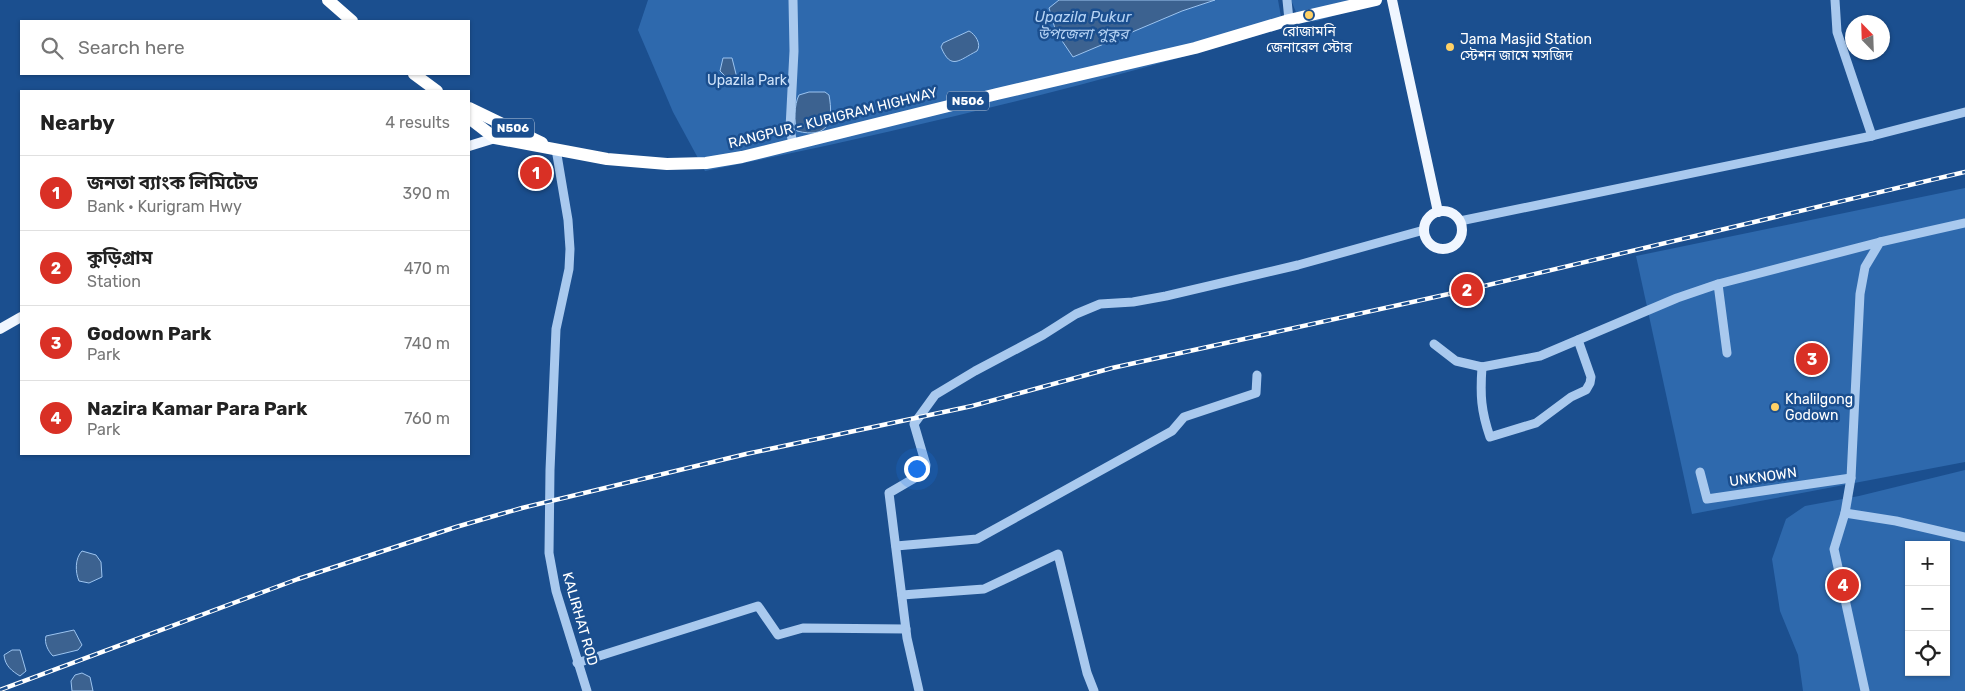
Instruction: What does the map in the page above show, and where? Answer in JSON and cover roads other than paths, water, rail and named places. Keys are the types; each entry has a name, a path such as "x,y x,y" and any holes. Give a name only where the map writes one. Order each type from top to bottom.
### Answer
{"highway":[{"path":"328,0 351,20"},
{"name":"RANGPUR - KURIGRAM HIGHWAY","path":"556,149 632,162 667,164 706,163 742,157 1006,91 1195,48 1289,20 1376,0"},
{"path":"415,75 436,90"},
{"name":"N506","path":"470,108 556,149"},
{"name":"N506","path":"470,119 495,138 556,149"}],"main road":[{"path":"1392,0 1438,212"},
{"path":"470,144 491,117"},
{"path":"470,145 495,138 508,126"},
{"path":"1438,212 1450,213 1460,221 1462,227 1460,239 1456,244 1445,249 1433,246 1425,236 1424,230 1428,219 1438,212"},
{"path":"0,329 20,318"}],"street":[{"path":"793,0 794,51 790,128 793,145"},
{"path":"1287,0 1289,20"},
{"path":"1835,0 1837,32 1872,136"},
{"path":"1460,221 1872,136 1965,112"},
{"name":"KALIRHAT ROD","path":"556,149 568,220 570,250 569,269 556,329 549,553 556,591 587,691"},
{"path":"1434,344 1456,361 1482,367 1540,356 1677,298 1718,284 1880,242 1965,223"},
{"path":"918,691 906,629 889,492 925,472 926,465 914,424 935,395 975,370 1043,335 1076,314 1100,304 1132,302 1166,296 1298,265 1424,230"},
{"path":"1865,691 1834,549 1845,514 1851,478 1860,294 1865,267 1880,242"},
{"path":"1718,284 1727,353"},
{"path":"1482,367 1480,394 1482,414 1490,438 1536,423 1571,397 1586,390 1590,384 1590,376 1578,340"},
{"path":"896,546 977,538 1172,431 1184,417 1256,393 1257,375"},
{"name":"UNKNOWN","path":"1700,472 1707,499 1851,478"},
{"path":"1845,514 1896,521 1965,537"},
{"path":"902,596 984,589 1058,554 1087,674 1094,691"},
{"path":"577,663 758,606 778,635 803,628 906,629"}],"water":[{"name":"Upazila Pukur উপজেলা পুকুর","path":"1059,0 1215,0 1182,11 1073,57 1056,32 1049,8"},
{"path":"969,31 973,34 979,45 977,51 960,60 952,61 948,59 941,47 943,43"},
{"path":"723,58 732,58 737,78 726,83 725,76 720,71"},
{"path":"809,92 825,92 829,95 829,120 822,130 816,133 797,131 796,127 797,99 799,95"},
{"path":"82,551 96,555 101,562 102,577 89,583 79,581 76,565"},
{"path":"74,630 82,645 78,650 53,656 47,647 46,636"},
{"path":"12,650 20,650 26,671 20,676 9,668 5,659 4,655"},
{"path":"82,673 90,677 93,691 72,691 71,681 75,675"}],"railway":[{"path":"0,690 298,579 456,527 522,508 746,454 972,406 1112,368 1467,290 1965,172"}],"place":[{"name":"রোজামনি জেনারেল স্টোর","path":"1309,15"},
{"name":"Jama Masjid Station স্টেশন জামে মসজিদ","path":"1450,47"},
{"name":"জনতা ব্যাংক লিমিটেড","path":"536,173"},
{"name":"কুড়িগ্রাম","path":"1467,290"},
{"name":"Godown Park","path":"1812,359"},
{"name":"Khalilgong Godown","path":"1775,407"},
{"name":"Nazira Kamar Para Park","path":"1843,585"}],"park label":[{"name":"Upazila Park","path":"747,80"}]}
